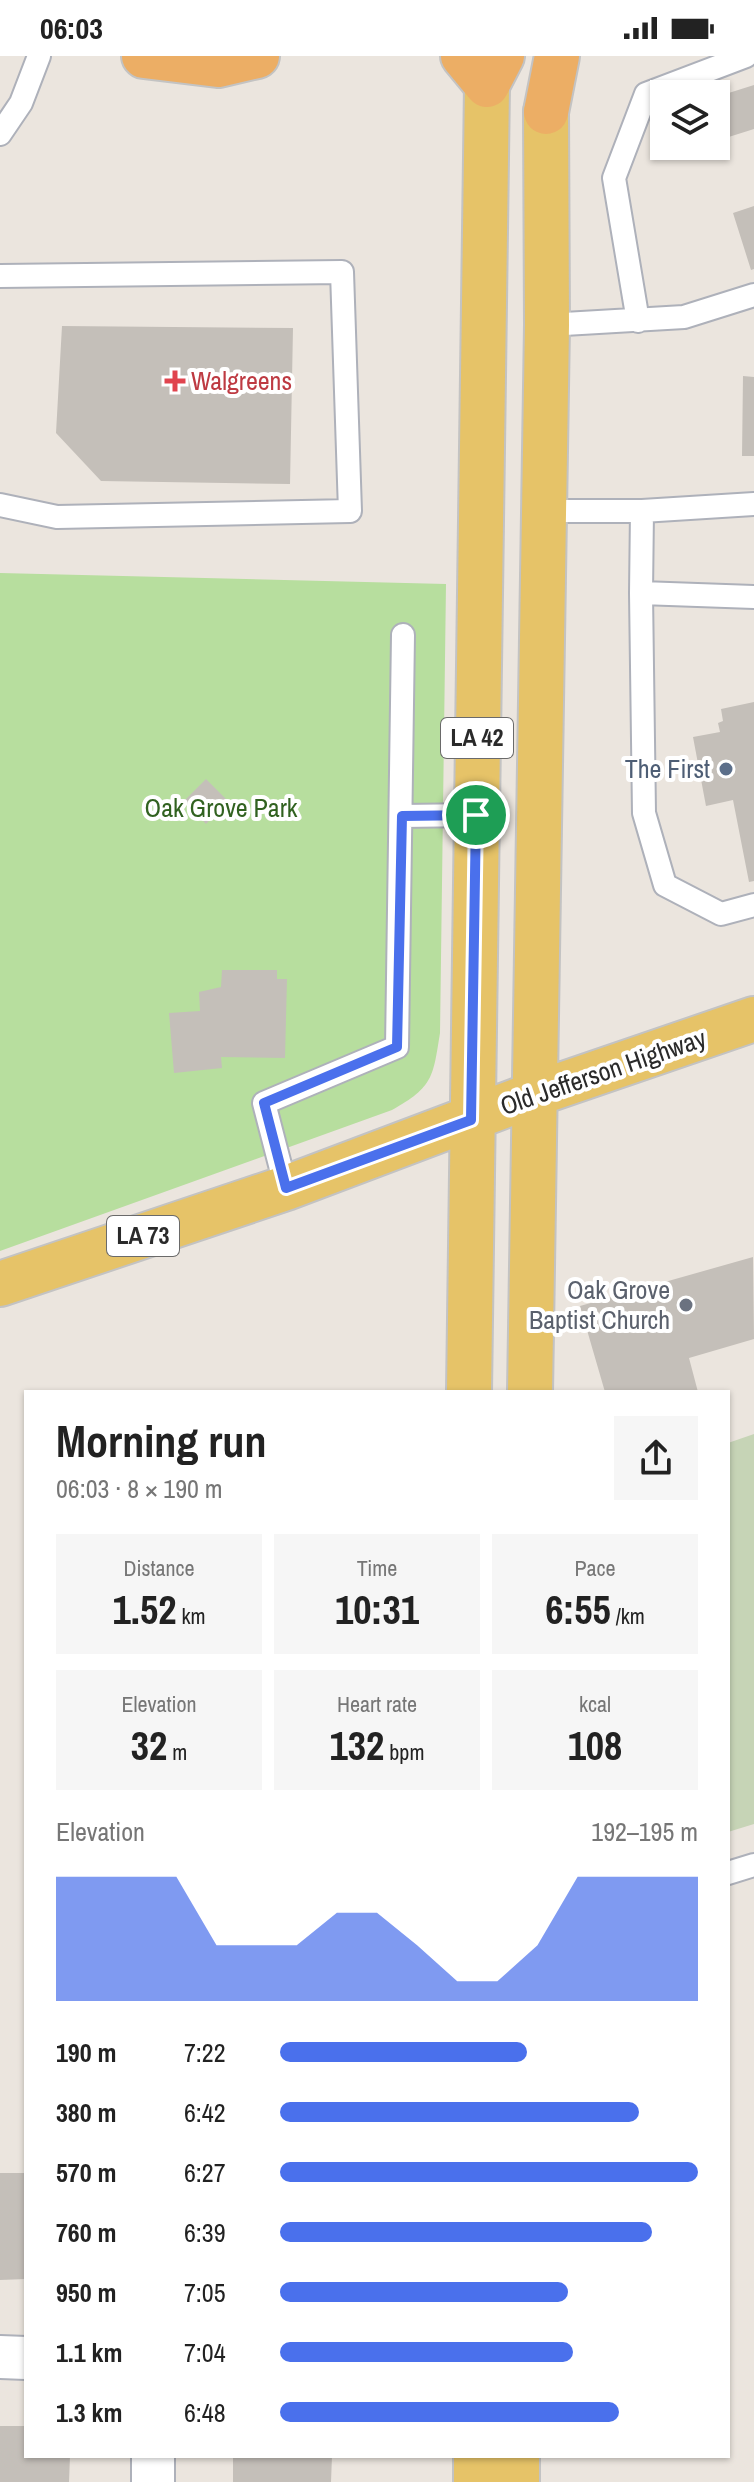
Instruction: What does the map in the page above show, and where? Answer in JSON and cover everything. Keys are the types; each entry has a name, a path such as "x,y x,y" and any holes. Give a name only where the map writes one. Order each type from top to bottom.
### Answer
{"highway":[{"path":"144,56 218,65 257,56"},
{"path":"543,56 546,112"},
{"path":"546,112 557,56"}],"main road":[{"name":"LA 42","path":"469,1390 484,66"},
{"name":"LA 42","path":"530,1390 547,325 546,112"},
{"name":"Old Jefferson Highway","path":"0,1284 286,1188 535,1094 754,1019"},
{"path":"476,2458 476,2482"},
{"path":"517,2458 517,2482"}],"street":[{"path":"0,2357 24,2358"},
{"path":"153,2458 153,2482"}],"lane":[{"path":"0,134 21,103 39,56"},
{"path":"638,321 614,178 646,94 746,56"},
{"path":"0,276 342,272 350,511 57,517 0,505"},
{"path":"547,325 684,317 754,295"},
{"path":"542,511 642,511 754,504"},
{"path":"642,511 644,813 665,885 721,914 754,905"},
{"path":"641,593 754,597"},
{"path":"286,1188 264,1103 397,1047 403,635"},
{"path":"402,816 476,815"},
{"path":"730,1872 754,1865"}],"green space":[{"name":"Oak Grove Park","path":"0,573 446,584 440,1033 433,1070 424,1087 392,1110 0,1251"},
{"path":"754,1434 754,1824 730,1831 730,1442"}],"building":[{"path":"754,85 754,129 730,137 730,93"},
{"path":"754,206 754,269 751,270 733,213"},
{"name":"Walgreens","path":"62,326 293,328 290,484 101,481 56,433"},
{"path":"743,376 754,377 754,456 742,456"},
{"name":"The First","path":"754,702 754,881 749,882 733,800 706,806 693,737 720,732 718,723 723,721 721,709"},
{"path":"206,779 228,801 206,824 184,801"},
{"path":"222,970 277,970 277,979 287,979 285,1058 221,1057 222,1068 174,1073 169,1013 200,1011 199,992 221,987"},
{"path":"753,1257 754,1339 689,1358 697,1390 604,1390 580,1306"},
{"path":"0,2173 24,2173 24,2279 0,2280"},
{"path":"0,2426 24,2426 24,2458 70,2458 69,2482 0,2482"},
{"path":"233,2458 332,2458 331,2482 233,2482"}],"place":[{"name":"Walgreens","path":"175,381"},
{"name":"The First","path":"726,769"},
{"name":"Oak Grove Baptist Church","path":"686,1305"}],"route":[{"path":"476,815 471,1120 286,1188 264,1103 397,1047 402,816 476,815"}]}
